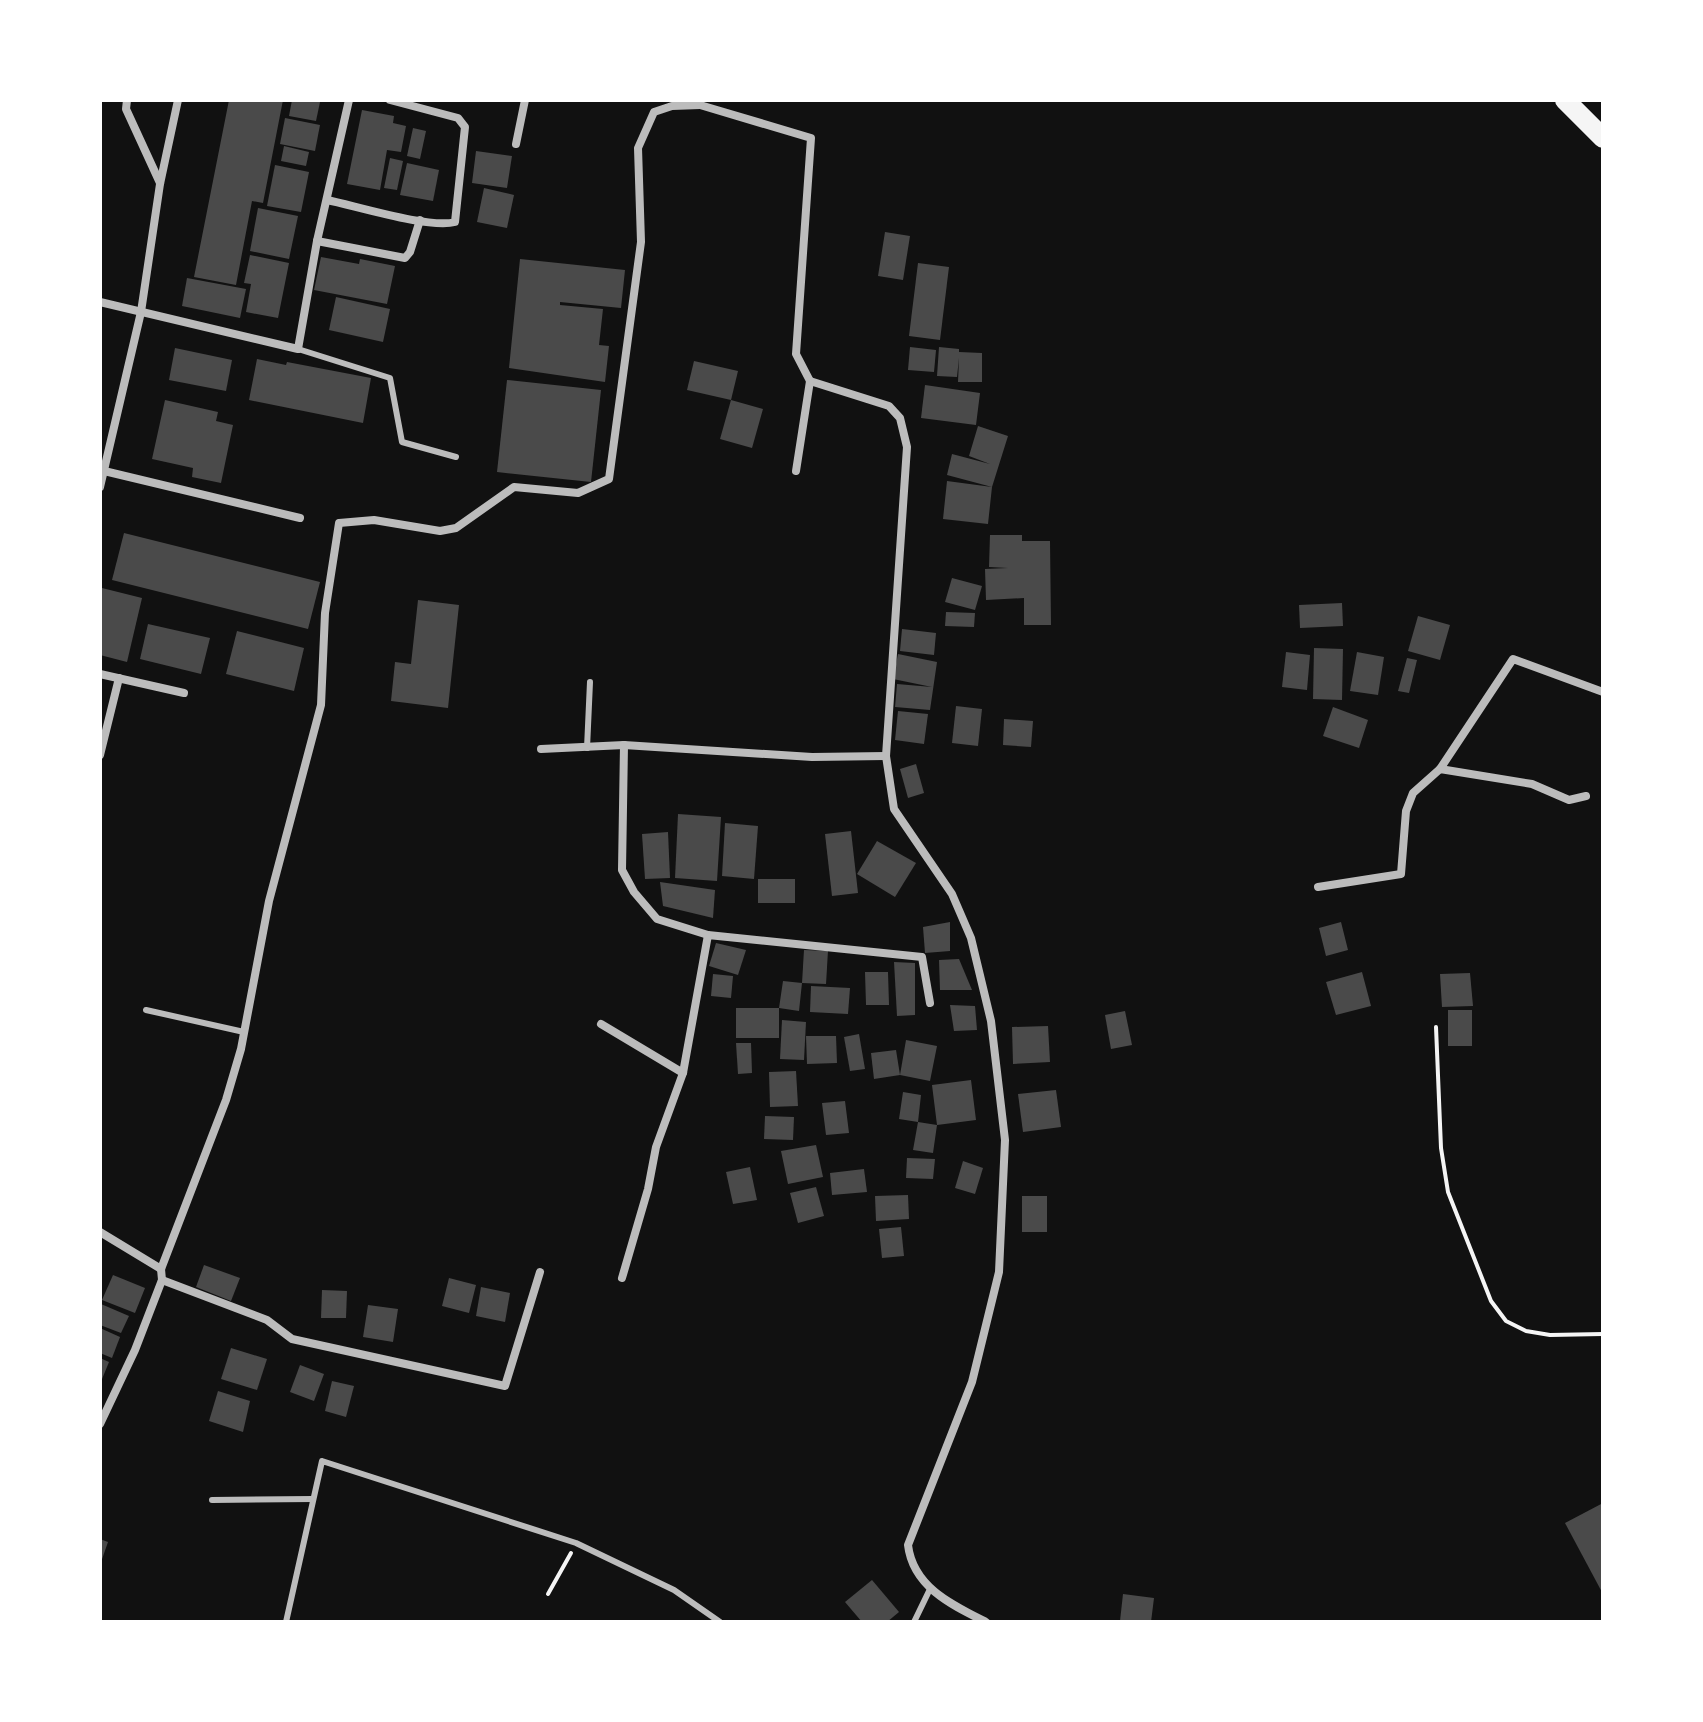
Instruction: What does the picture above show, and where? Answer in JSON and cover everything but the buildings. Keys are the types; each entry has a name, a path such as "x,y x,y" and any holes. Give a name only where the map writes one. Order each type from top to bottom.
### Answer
{"highway":[{"path":"1565,100 1603,138"}],"street":[{"path":"127,100 126,109 160,184"},
{"path":"100,487 141,312 160,184 178,100"},
{"path":"100,302 298,349 317,241 349,100"},
{"path":"327,200 420,220 455,222 465,127 458,118 390,100"},
{"path":"516,144 525,100"},
{"path":"100,1424 135,1350 162,1280 161,1269 226,1100 244,1032 269,901 321,705 325,613 339,523 374,520 440,531 456,528 514,487 578,493 609,479 641,242 638,148 654,112 700,102 811,138 796,354 810,381 796,471"},
{"path":"317,241 405,258 410,252 420,220"},
{"path":"810,381 889,406 900,418 907,447 886,756 894,809 952,894 971,938 991,1021 1005,1140 999,1272 972,1382 908,1545 910,1561 930,1589 986,1622"},
{"path":"102,470 300,518"},
{"path":"1318,887 1401,874 1406,811 1413,793 1440,769 1513,659 1603,692"},
{"path":"100,674 184,693"},
{"path":"100,755 119,678"},
{"path":"541,749 624,745 812,757 886,756"},
{"path":"624,745 622,870 634,892 657,919 708,935 922,957 930,1003"},
{"path":"1440,769 1532,784 1569,800 1586,796"},
{"path":"622,1278 648,1189 656,1147 683,1073 708,935"},
{"path":"601,1024 683,1073"},
{"path":"100,1232 161,1269"},
{"path":"162,1280 267,1320 292,1339 505,1386 540,1272"}],"lane":[{"path":"298,349 390,378 402,442 456,457"},
{"path":"587,748 590,682"},
{"path":"146,1010 244,1032"},
{"path":"286,1622 322,1461 576,1543 674,1590 720,1622"},
{"path":"212,1500 313,1499"},
{"path":"914,1622 930,1589"}],"path":[{"path":"1436,1027 1441,1148 1448,1192 1491,1301 1506,1321 1526,1331 1550,1335 1603,1334"},
{"path":"548,1594 576,1543"}]}
